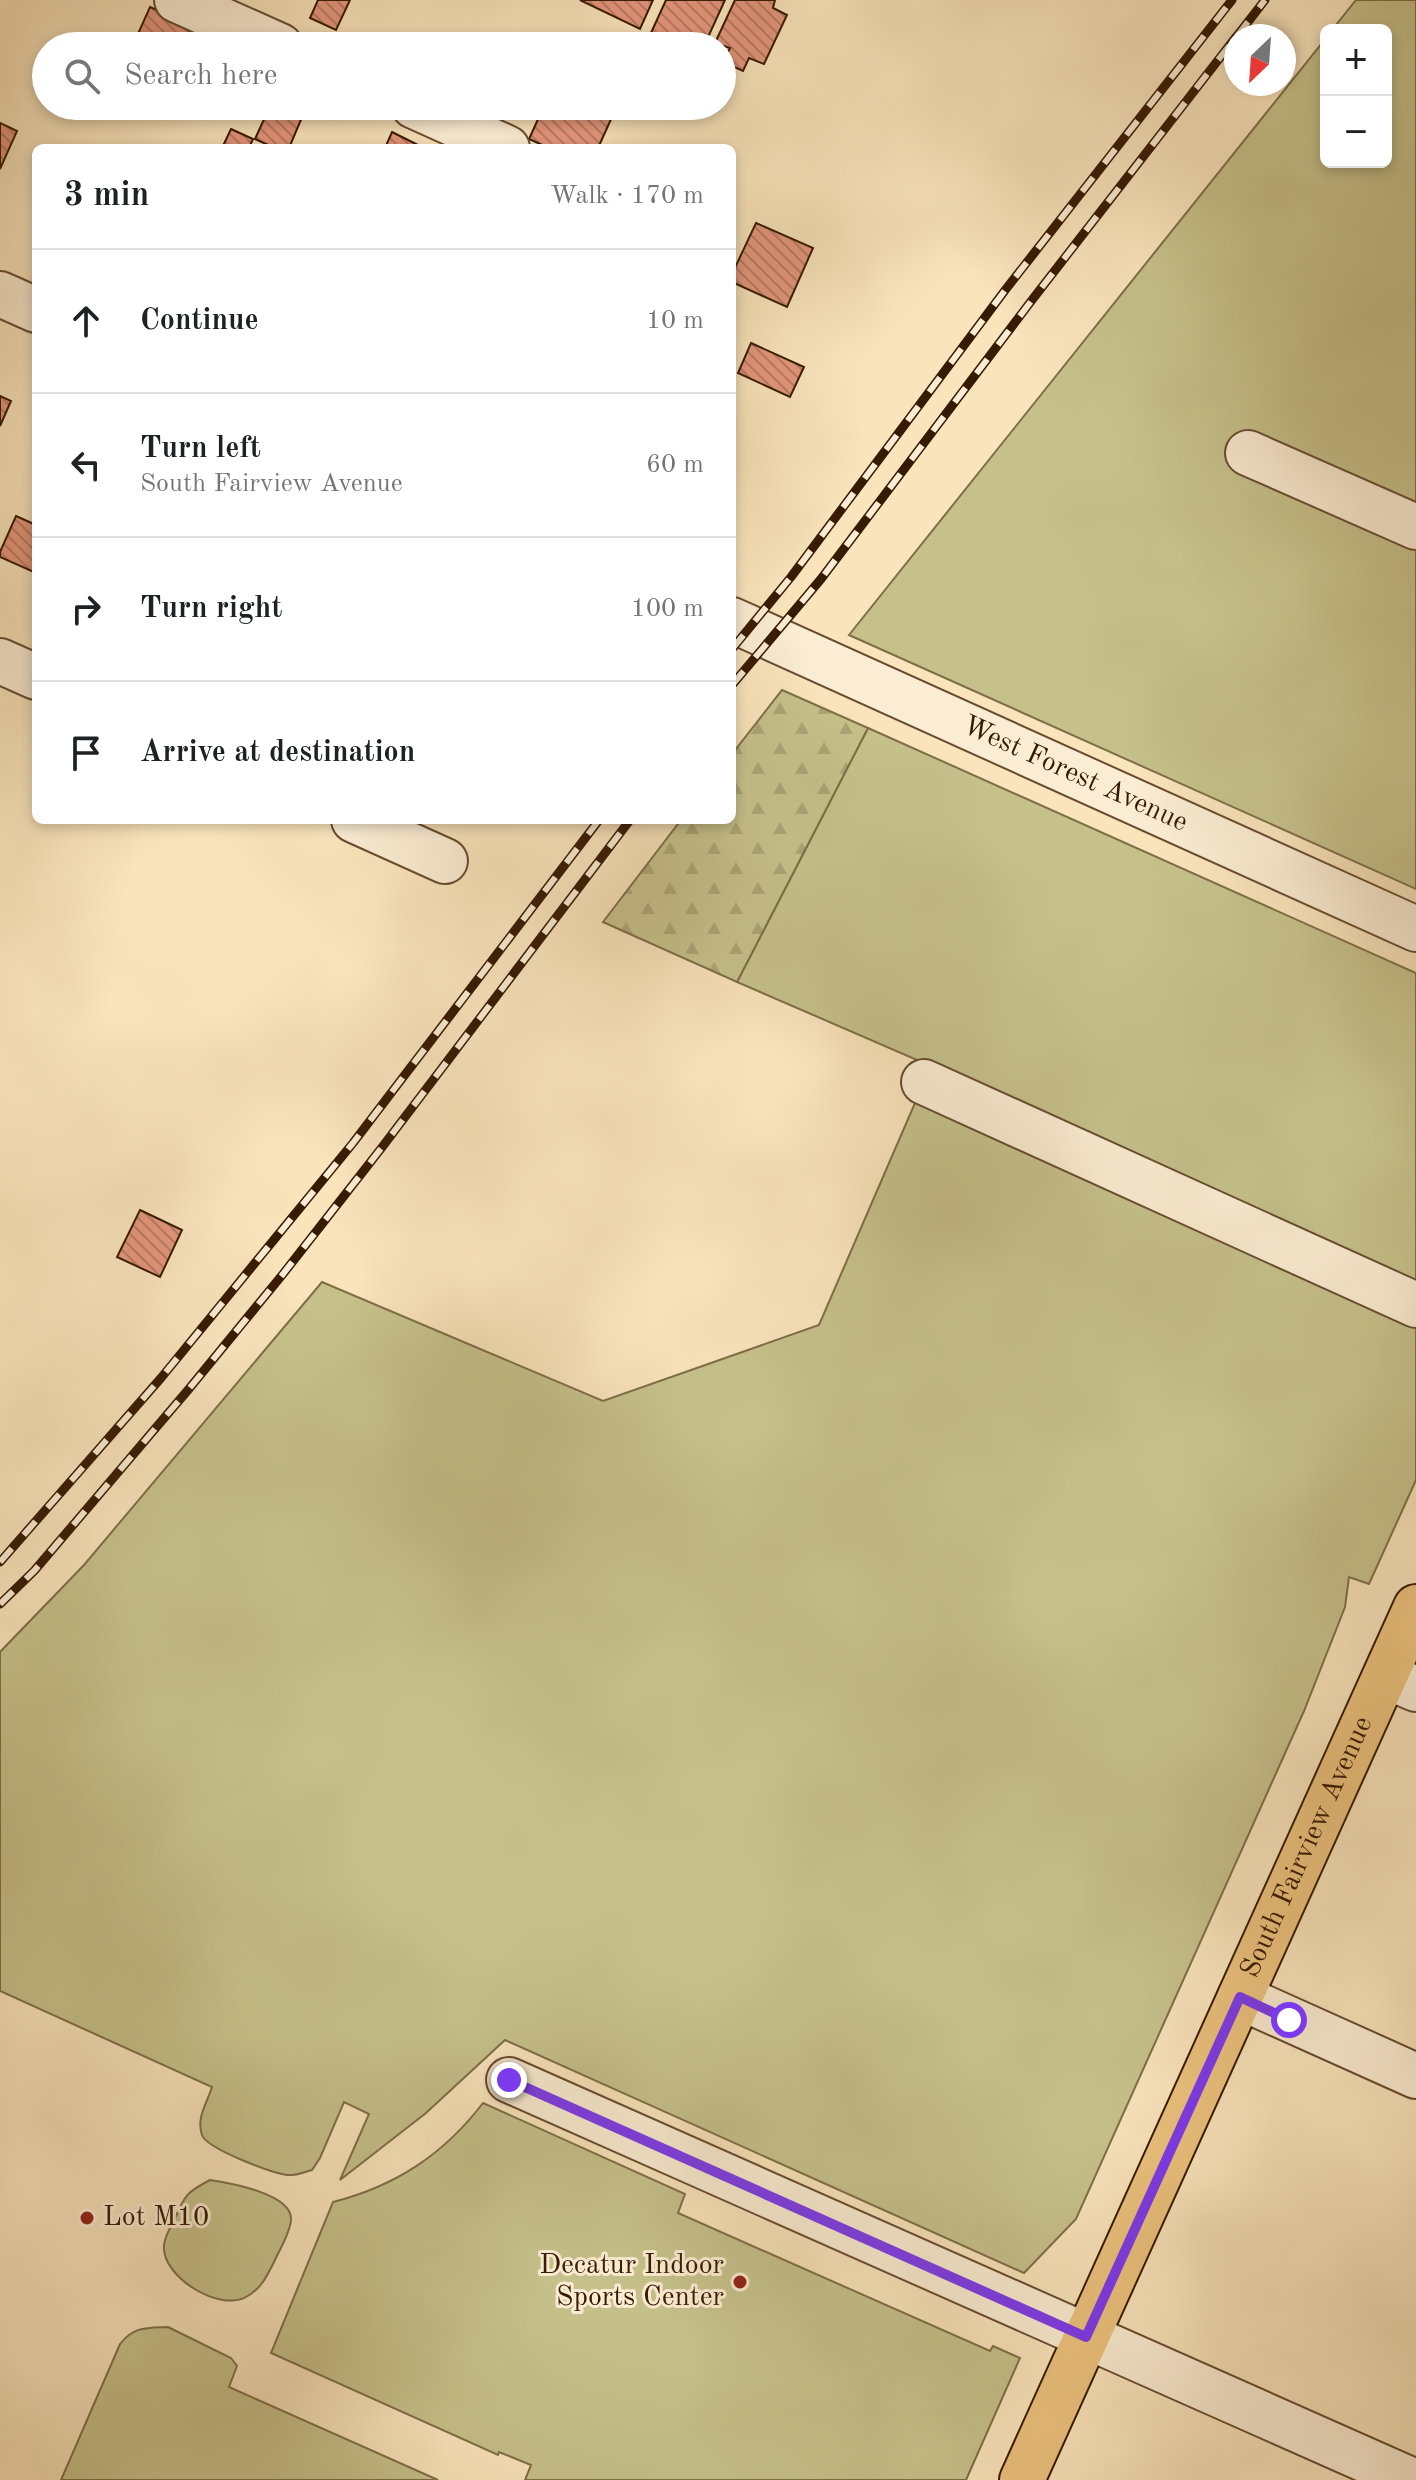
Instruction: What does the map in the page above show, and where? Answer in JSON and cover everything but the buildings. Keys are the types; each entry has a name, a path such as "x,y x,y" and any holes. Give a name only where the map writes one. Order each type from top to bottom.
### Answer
{"main road":[{"name":"South Fairview Avenue","path":"1022,2480 1240,1997 1401,1682 1416,1607"}],"street":[{"path":"177,0 249,32"},
{"path":"445,120 498,144"},
{"path":"0,294 32,308"},
{"path":"1248,453 1416,527"},
{"name":"West Forest Avenue","path":"736,622 1416,929"},
{"path":"0,661 32,675"},
{"path":"363,824 445,861"},
{"path":"924,1082 1416,1305"},
{"path":"1240,1997 1416,2076"},
{"path":"509,2080 1411,2480"}],"green space":[{"path":"1356,0 1416,0 1416,889 849,635 1280,96 1296,96 1296,76 1320,46 1320,168 1392,168 1392,24 1337,24"},
{"path":"782,690 868,728 737,982 603,922 678,824 736,824 736,749"},
{"path":"868,728 1416,973 1416,1480 1369,1584 1349,1577 1345,1607 1304,1711 1076,2219 1024,2273 505,2040 426,2113 340,2180 369,2114 344,2102 312,2170 287,2175 241,2160 215,2147 202,2135 201,2117 212,2087 0,1991 0,1652 84,1565 322,1282 603,1401 819,1325 931,1066 737,982"},
{"path":"483,2103 685,2194 678,2213 990,2351 993,2346 1020,2358 966,2480 525,2480 531,2465 499,2452 498,2455 271,2353 333,2202 378,2187 417,2166 452,2138"},
{"path":"210,2180 245,2187 272,2197 289,2211 291,2220 264,2281 246,2297 235,2300 222,2300 194,2289 172,2269 166,2258 165,2239 181,2204 191,2191"},
{"path":"168,2327 231,2358 237,2366 229,2387 438,2480 61,2480 120,2344 136,2331"}],"railway":[{"path":"736,644 791,577 1006,289 1232,0"},
{"path":"1246,24 1265,0"},
{"path":"736,680 821,579 1224,52"},
{"path":"0,1562 161,1378 353,1143 596,824"},
{"path":"0,1604 34,1571 283,1274 627,824"}],"place":[{"name":"Lot M10","path":"87,2218"},
{"name":"Decatur Indoor Sports Center","path":"740,2282"}],"route":[{"path":"509,2080 1086,2337 1240,1997 1289,2020"}]}
